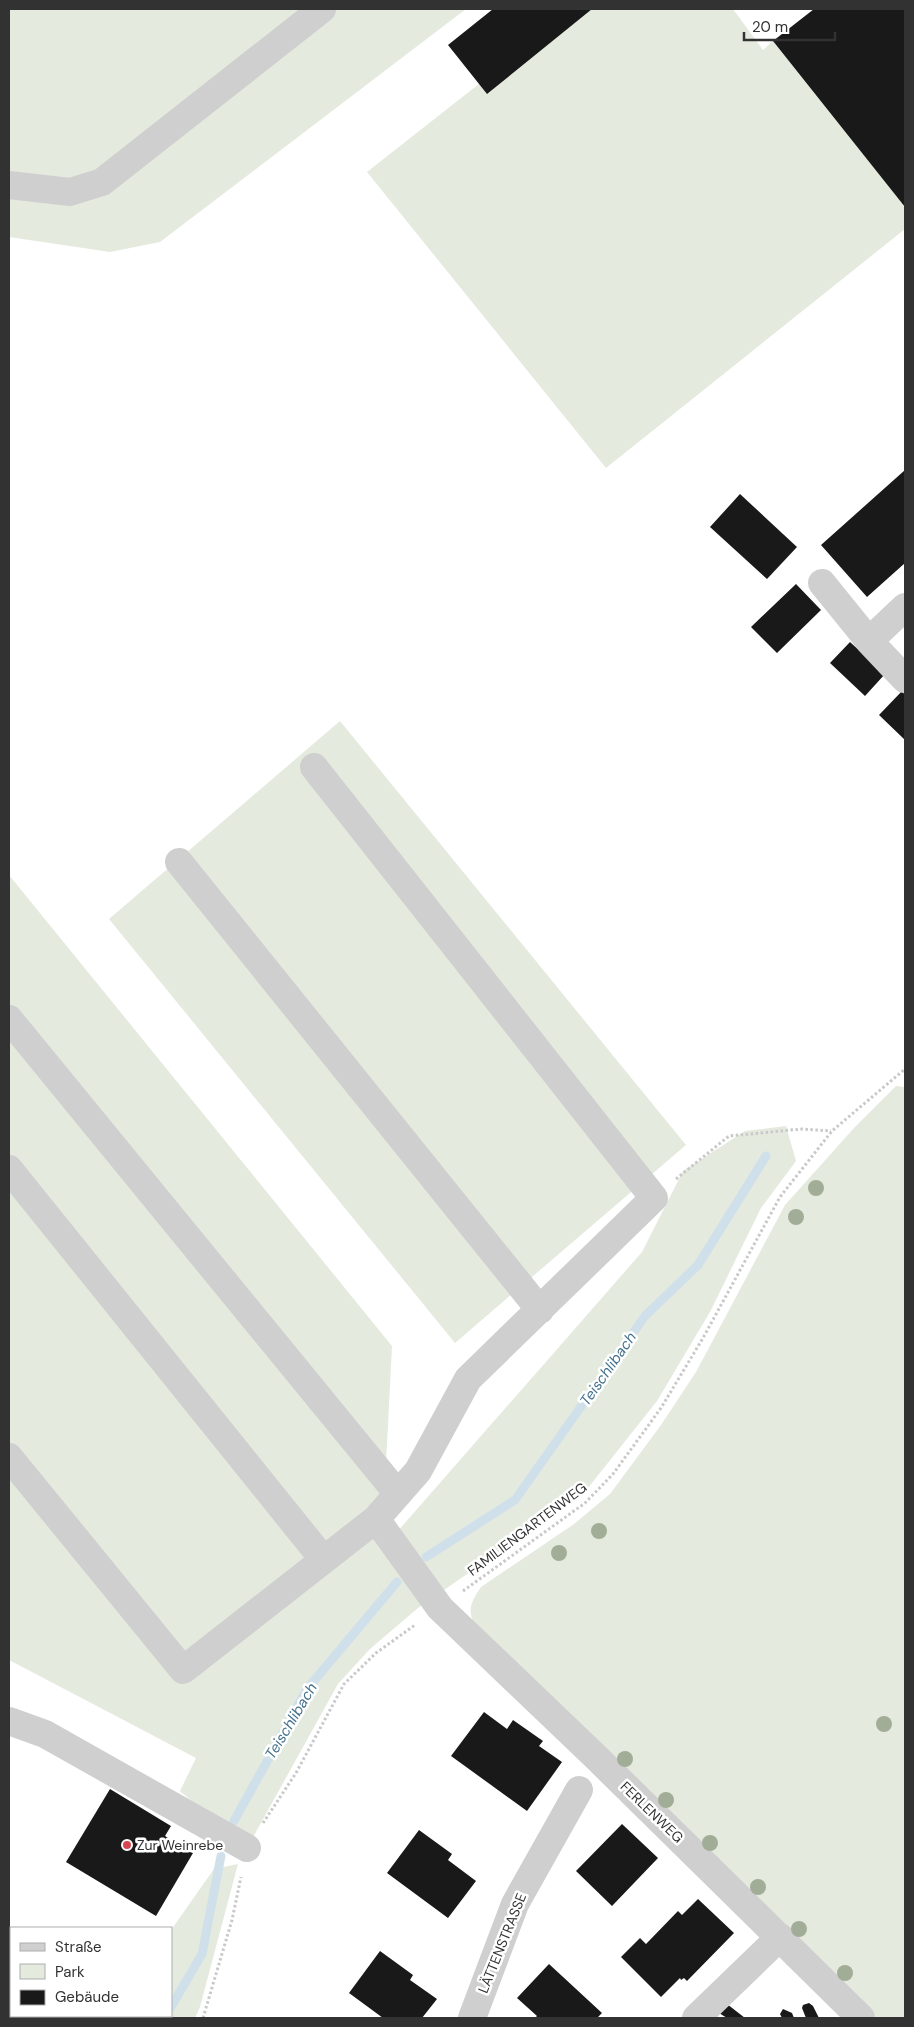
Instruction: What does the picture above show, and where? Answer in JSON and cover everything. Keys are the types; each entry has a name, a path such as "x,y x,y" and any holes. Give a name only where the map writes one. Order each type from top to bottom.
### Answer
{"street":[{"path":"9,184 70,192 102,182 322,9"},
{"path":"822,583 869,641 905,679"},
{"path":"869,641 905,607"},
{"path":"9,1457 183,1670 376,1518 418,1471 468,1379 654,1198 314,767"},
{"path":"179,862 540,1310"},
{"path":"9,1019 398,1494"},
{"path":"9,1169 323,1559"},
{"name":"FERLENWEG","path":"376,1518 440,1608 780,1937 861,2018"},
{"path":"9,1721 46,1734 247,1848"},
{"name":"LÄTTENSTRASSE","path":"472,2018 515,1904 579,1790"},
{"path":"696,2018 780,1937"}],"path":[{"name":"FAMILIENGARTENWEG","path":"203,2018 232,1920 247,1848 296,1773 344,1684 376,1653 585,1503 613,1474 661,1408 703,1338 780,1197 832,1131 905,1069"},
{"path":"654,1198 729,1136 802,1130 832,1131"}],"green space":[{"path":"9,9 466,9 160,242 110,252 9,237"},
{"path":"574,9 733,9 763,50 773,41 905,207 905,229 606,468 367,172"},
{"path":"340,721 686,1145 455,1343 109,919"},
{"path":"9,875 392,1346 385,1483 390,1540 642,1252 683,1171 745,1131 786,1126 796,1161 761,1208 710,1312 657,1401 584,1493 418,1608 370,1649 338,1684 247,1848 180,1791 196,1758 9,1660"},
{"path":"896,1086 905,1087 905,2018 870,2018 477,1632 472,1619 471,1609 481,1587 574,1524 610,1494 661,1425 696,1372 785,1205 854,1128"},
{"path":"238,1864 200,2007 195,2018 104,2018 172,2017 172,1929 214,1869"}],"building":[{"path":"493,9 592,9 487,94 448,45"},
{"path":"814,9 905,9 905,207 773,41"},
{"path":"905,470 905,563 867,597 821,545"},
{"path":"740,494 797,547 767,579 710,527"},
{"path":"796,584 821,610 777,653 751,627"},
{"path":"850,642 885,674 865,696 830,663"},
{"path":"902,691 905,695 905,740 879,715"},
{"path":"484,1712 507,1729 513,1720 543,1741 539,1746 562,1762 527,1811 451,1756"},
{"name":"Zur Weinrebe","path":"110,1789 171,1826 165,1836 193,1853 156,1916 66,1862"},
{"path":"622,1824 658,1858 612,1906 576,1871"},
{"path":"419,1830 452,1854 448,1860 476,1881 448,1918 387,1873"},
{"path":"698,1899 734,1933 687,1981 684,1978 681,1980 680,1978 661,1997 621,1957 640,1938 646,1944 678,1911 682,1915"},
{"path":"380,1951 413,1975 410,1980 437,1999 422,2018 383,2018 349,1993"},
{"path":"549,1964 602,2013 597,2018 535,2018 537,2016 517,1998"},
{"path":"809,2003 813,2006 819,2018 806,2018 802,2008 803,2005"},
{"path":"727,2004 745,2018 727,2018 719,2013"},
{"path":"783,2009 792,2013 794,2018 782,2018 780,2014"}],"waterway":[{"name":"Teischlibach","path":"426,1557 515,1500 645,1316 698,1265 766,1156"},
{"name":"Teischlibach","path":"234,1821 307,1689 397,1582"},
{"name":"Teischlibach","path":"172,2005 202,1954 221,1856"}],"place":[{"name":"Zur Weinrebe","path":"127,1845"}]}
